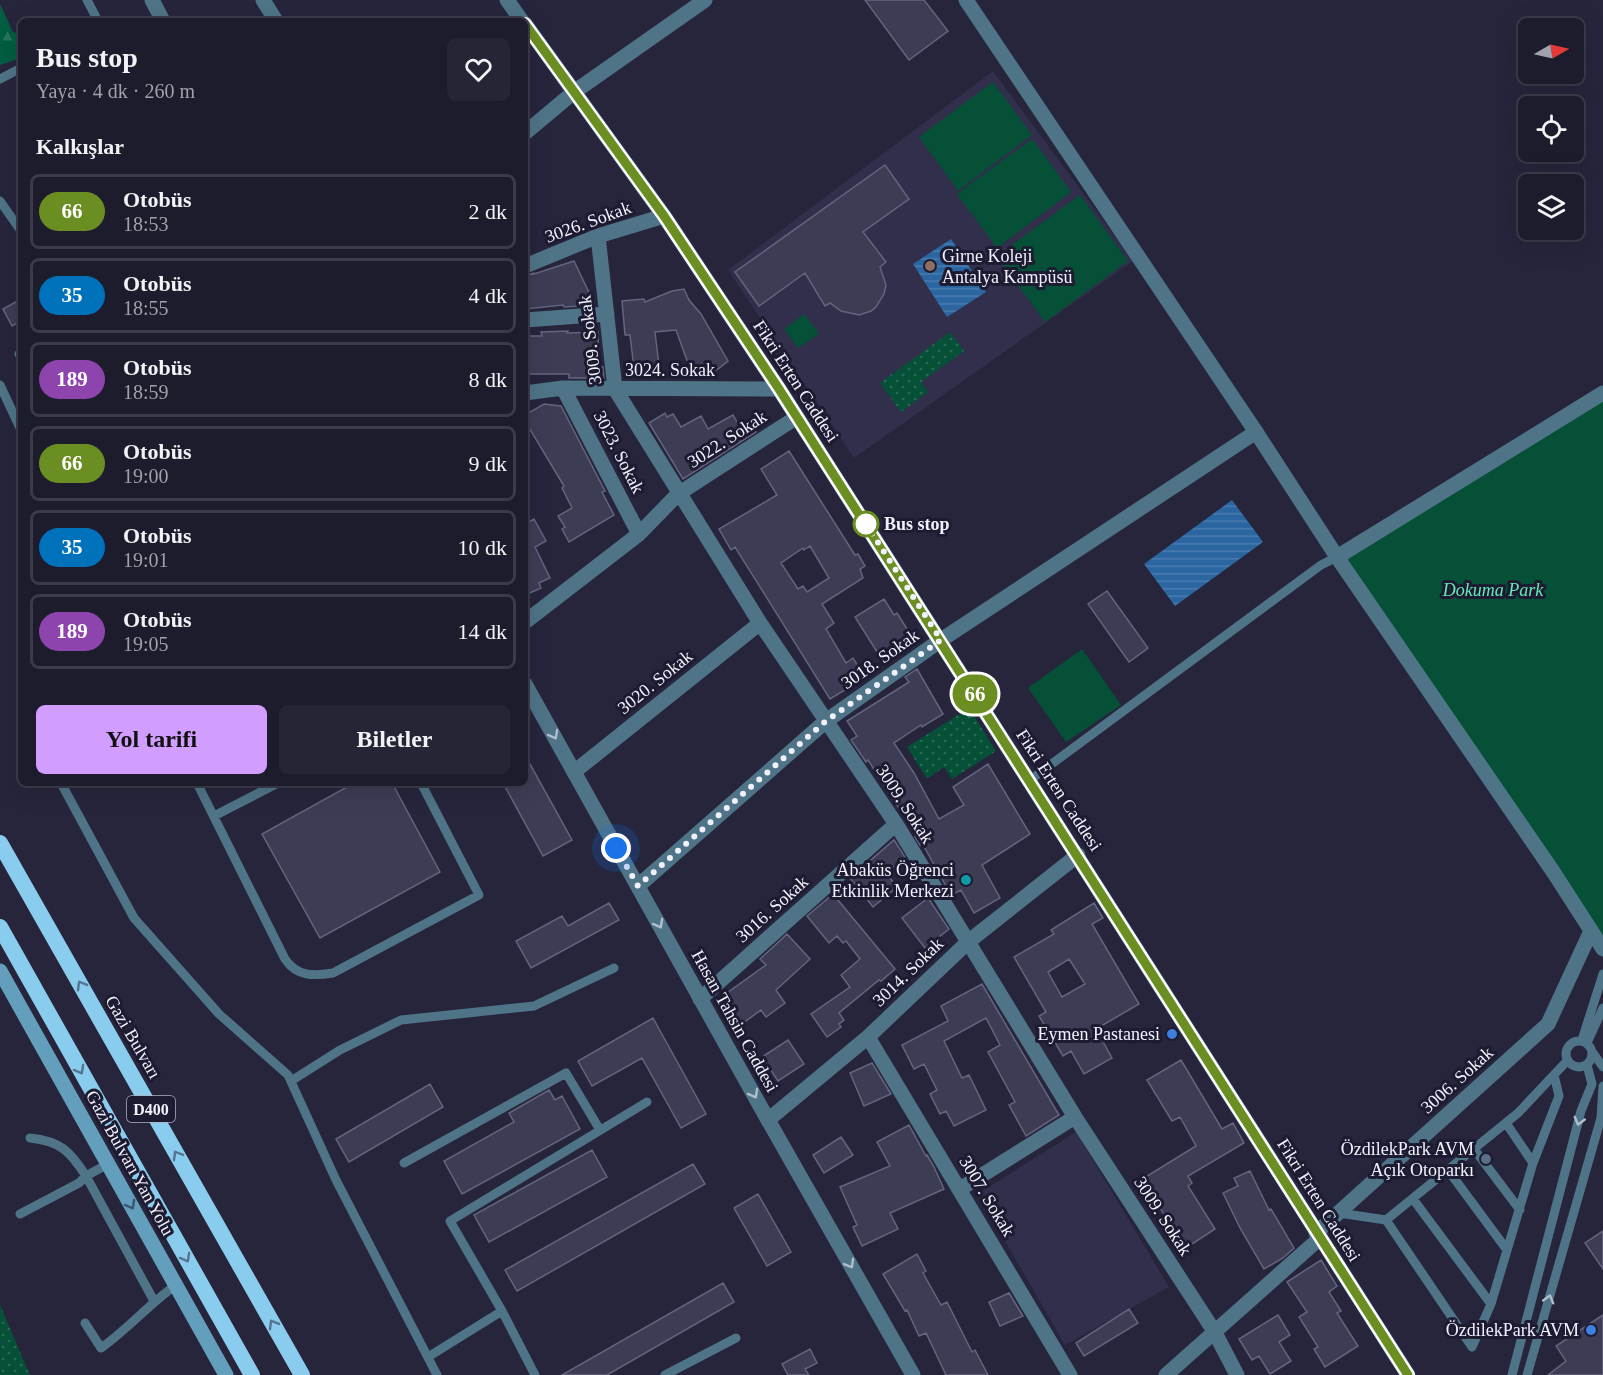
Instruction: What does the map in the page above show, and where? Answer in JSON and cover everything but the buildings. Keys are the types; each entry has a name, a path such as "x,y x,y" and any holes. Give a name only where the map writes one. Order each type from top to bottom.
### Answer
{"highway":[{"name":"Gazi Bulvarı","path":"0,843 302,1375"},
{"name":"D400","path":"0,927 252,1375"}],"main road":[{"name":"Gazi Bulvarı Yan Yolu","path":"0,971 226,1375"}],"street":[{"path":"152,0 161,18"},
{"path":"263,0 274,18"},
{"name":"Fikri Erten Caddesi","path":"507,0 520,18"},
{"path":"528,130 574,92 705,0"},
{"path":"966,0 1256,432 1337,557 1554,873 1603,949"},
{"name":"Fikri Erten Caddesi","path":"528,29 664,216 779,389 1408,1375"},
{"name":"3026. Sokak","path":"528,265 598,236 664,216"},
{"name":"3009. Sokak","path":"598,236 615,389 760,623 896,824 1075,1117 1214,1331 1237,1375"},
{"path":"528,320 607,314"},
{"name":"3024. Sokak","path":"528,393 563,388 779,389"},
{"name":"3023. Sokak","path":"563,388 639,534"},
{"path":"1337,557 1603,393"},
{"name":"3022. Sokak","path":"528,620 639,534 678,494 797,417"},
{"name":"3018. Sokak","path":"638,886 826,721 941,640 1256,432"},
{"name":"3020. Sokak","path":"574,772 760,623"},
{"name":"Hasan Tahsin Caddesi","path":"528,689 913,1375"},
{"name":"3016. Sokak","path":"700,999 896,824"},
{"name":"3014. Sokak","path":"768,1120 868,1037 968,942 1078,855"},
{"name":"3006. Sokak","path":"1166,1375 1318,1236 1339,1213 1548,1024 1591,931"},
{"name":"3007. Sokak","path":"868,1037 1070,1375"},
{"path":"960,1189 1075,1117"}],"lane":[{"path":"87,0 96,18"},
{"path":"0,79 18,70"},
{"path":"0,201 18,227"},
{"path":"0,385 18,424"},
{"path":"1030,780 1321,565 1337,557"},
{"path":"63,786 134,918 219,1014 288,1074 336,1180 437,1375"},
{"path":"199,786 285,959 298,972 316,976 333,973 479,895 423,786"},
{"path":"214,816 272,786"},
{"path":"291,1080 340,1050 401,1020 534,1006 614,968"},
{"path":"1584,1041 1603,974"},
{"path":"1584,1041 1603,1008"},
{"path":"1386,1221 1506,1123 1567,1061 1566,1049 1575,1040 1584,1041 1603,1067"},
{"path":"1567,1061 1577,1067 1587,1065 1593,1053"},
{"path":"1512,1375 1581,1111 1592,1084 1587,1065"},
{"path":"404,1163 566,1073 600,1130"},
{"path":"1339,1213 1386,1221 1472,1347 1491,1304 1533,1163 1559,1096 1554,1075"},
{"path":"1527,1375 1601,1118 1603,1086"},
{"path":"535,1375 502,1311 450,1221 647,1102"},
{"path":"1506,1123 1533,1163"},
{"path":"30,1138 44,1139 62,1147 75,1158 154,1301"},
{"path":"1474,1149 1520,1210"},
{"path":"20,1214 80,1183 86,1176 108,1164"},
{"path":"1448,1170 1507,1250"},
{"path":"1413,1199 1491,1304"},
{"path":"86,1323 101,1348 124,1331 154,1301 176,1286"},
{"path":"428,1357 502,1311"},
{"path":"665,1375 736,1338"}],"shaded area":[{"name":"Girne Koleji Antalya Kampüsü","path":"993,71 1133,261 854,458 728,270"},
{"path":"1076,1132 1169,1287 1065,1345 978,1194"}],"green space":[{"path":"0,4 13,32 18,34 18,59 0,65"},
{"path":"993,82 1032,135 958,191 919,137"},
{"path":"1032,139 1071,192 997,248 957,194"},
{"path":"1080,195 1128,261 1045,322 997,256"},
{"path":"804,314 819,334 798,348 784,329"},
{"path":"950,332 964,351 921,382 928,392 901,412 880,383"},
{"name":"Dokuma Park","path":"1603,393 1603,951 1337,557"},
{"path":"1082,649 1121,705 1066,742 1028,688"},
{"path":"969,708 996,751 952,779 944,767 927,779 907,747"},
{"path":"0,1305 30,1375 0,1375"}],"water":[{"path":"951,239 986,292 947,317 913,264"},
{"path":"1232,500 1263,542 1175,606 1144,564"}],"bus line":[{"name":"66","path":"528,28 664,216 779,389 1058,823 1408,1375"}],"place":[{"name":"Girne Koleji Antalya Kampüsü","path":"930,266"},
{"name":"Bus stop","path":"866,524"},
{"name":"Abaküs Öğrenci Etkinlik Merkezi","path":"966,880"},
{"name":"Eymen Pastanesi","path":"1172,1034"},
{"name":"ÖzdilekPark AVM Açık Otoparkı","path":"1486,1159"},
{"name":"ÖzdilekPark AVM","path":"1591,1330"}],"route":[{"path":"616,848 638,886 826,721 941,640 866,524"}]}
